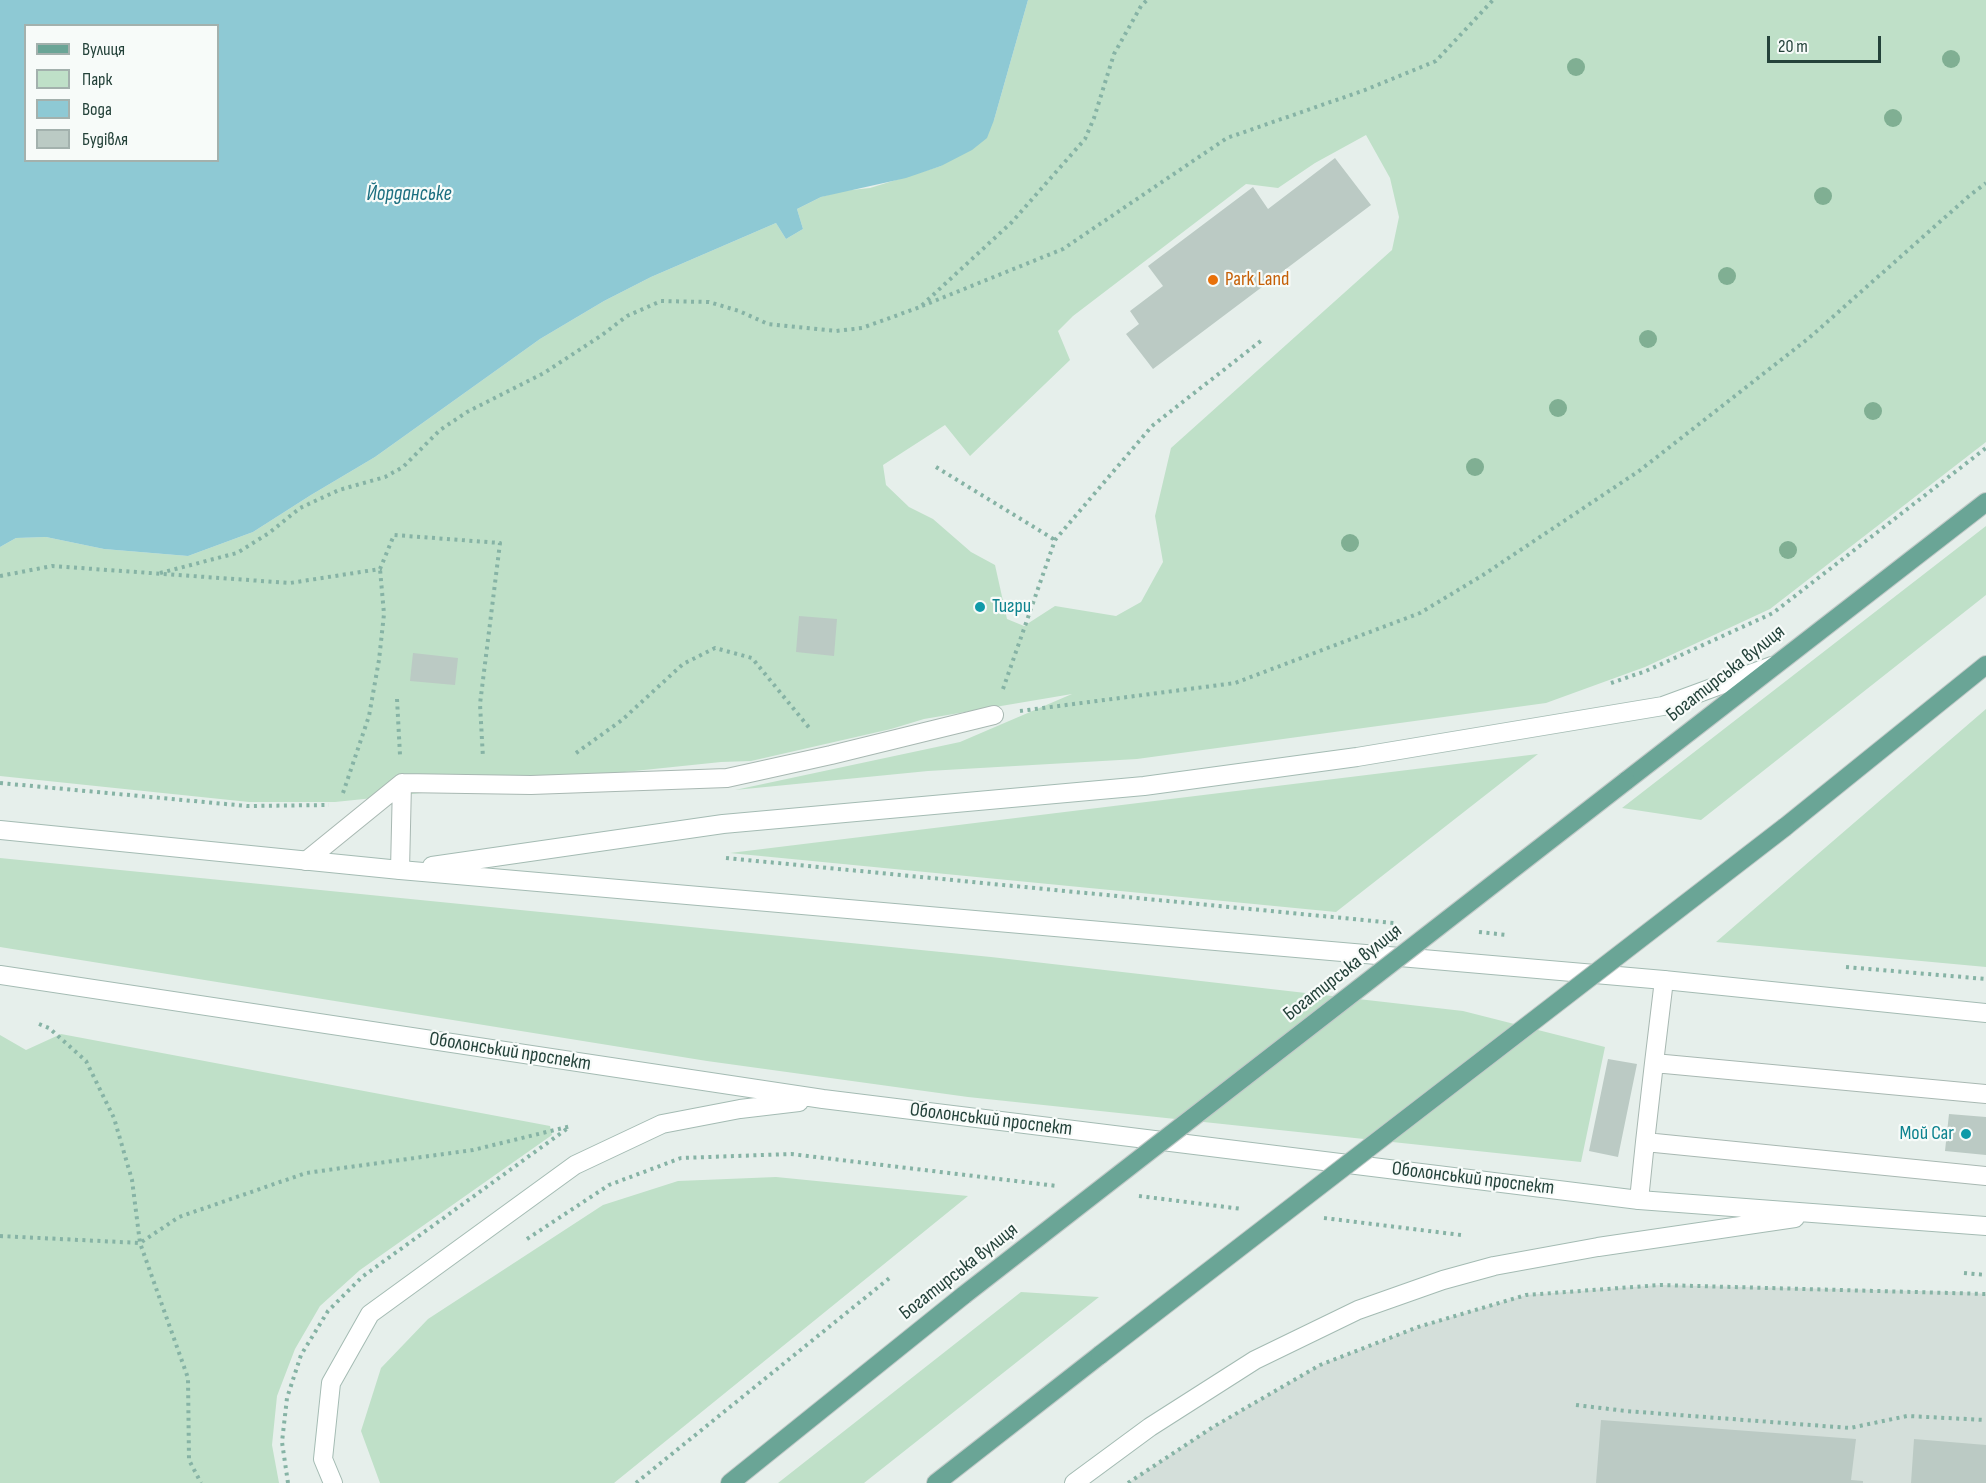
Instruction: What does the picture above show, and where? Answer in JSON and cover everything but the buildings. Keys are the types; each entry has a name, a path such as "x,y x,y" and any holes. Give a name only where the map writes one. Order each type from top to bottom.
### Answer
{"main road":[{"name":"Богатирська вулиця","path":"730,1483 964,1295 1986,502"},
{"path":"400,870 723,824 1144,786 1357,757 1664,706 1774,665"},
{"path":"936,1483 1785,827 1986,665"},
{"path":"306,861 402,783 531,785 727,778 994,715"},
{"path":"400,870 402,783"},
{"path":"0,830 400,870 1664,980 1986,1013"},
{"name":"Оболонський проспект","path":"0,975 823,1099 1639,1200 1986,1226"},
{"path":"1639,1200 1664,980"},
{"path":"1654,1063 1986,1094"},
{"path":"333,1483 323,1460 331,1383 370,1314 575,1165 662,1124 740,1109 823,1099"},
{"path":"1645,1142 1986,1176"},
{"path":"1074,1483 1150,1427 1255,1360 1358,1310 1443,1280 1494,1266 1598,1247 1829,1213"}],"path":[{"path":"920,307 1012,222 1084,139 1094,118 1114,54 1141,6 1147,0"},
{"path":"160,573 237,553 300,508 339,490 385,477 403,467 440,430 467,412 552,368 627,316 661,301 709,302 739,311 768,324 837,331 862,328 1063,249 1227,138 1365,90 1436,61 1493,0"},
{"path":"1262,340 1152,426 1055,540 994,715 1235,683 1420,612 1483,575 1639,471 1809,339 1986,183"},
{"path":"1602,686 1646,671 1773,613 1986,448"},
{"path":"936,467 1055,540"},
{"path":"343,794 369,716 384,614 380,568 394,535 500,543 480,704 481,748 487,784"},
{"path":"0,576 52,566 290,583 380,568"},
{"path":"531,785 622,720 683,664 715,648 752,658 831,755"},
{"path":"397,699 402,783"},
{"path":"0,783 247,806 377,803"},
{"path":"726,858 1405,925"},
{"path":"1477,932 1513,935"},
{"path":"1845,967 1986,980"},
{"path":"39,1024 49,1028 86,1061 114,1118 132,1180 140,1243 188,1378 189,1460 201,1483"},
{"path":"0,1236 140,1243 179,1217 306,1173 473,1150 571,1126"},
{"path":"519,1244 609,1185 681,1158 790,1154 1061,1187"},
{"path":"1132,1195 1249,1209"},
{"path":"1320,1218 1461,1235"},
{"path":"1964,1274 1986,1275"},
{"path":"636,1483 892,1276"},
{"path":"1128,1483 1213,1427 1320,1365 1418,1327 1526,1295 1660,1285 1986,1294"},
{"path":"1576,1404 1626,1411 1850,1428 1907,1416 1986,1420"}],"shaded area":[{"path":"1660,1285 1986,1294 1986,1483 1128,1483 1213,1427 1320,1365 1418,1327 1526,1295"}],"green space":[{"path":"1028,0 1986,0 1986,442 1770,609 1645,667 1546,703 1137,759 928,771 735,790 960,742 1072,694 924,719 891,729 751,761 721,762 335,802 249,802 0,776 0,547 16,538 46,537 104,549 188,556 253,532 375,457 540,339 604,301 651,277 776,223 786,239 803,229 797,209 821,197 842,191 870,188 941,166 994,120","holes":["1366,135 1390,178 1399,217 1392,250 1171,448 1155,516 1163,562 1141,602 1116,616 1055,606 1024,626 1007,619 995,565 971,552 933,519 909,507 886,485 883,465 945,425 970,456 1070,360 1058,331 1073,316 1246,184 1278,188 1315,163"]},
{"path":"1986,526 1986,595 1701,820 1622,808"},
{"path":"1986,709 1986,967 1716,942"},
{"path":"1538,754 1336,912 730,853"},
{"path":"0,858 991,957 1463,1011 1605,1047 1581,1162 968,1097 707,1061 0,947"},
{"path":"61,1034 550,1126 552,1135 360,1270 320,1306 295,1349 277,1396 272,1445 279,1483 0,1483 0,1035 26,1050"},
{"path":"776,1177 968,1196 614,1483 380,1483 361,1431 381,1368 428,1319 603,1205 678,1181"},
{"path":"1021,1292 1099,1297 864,1483 778,1483"}],"water":[{"name":"Йорданське","path":"0,0 1028,0 994,120 987,138 972,150 941,166 906,178 821,197 797,209 803,229 786,239 776,223 651,277 604,301 540,339 375,457 253,532 188,556 104,549 46,537 16,538 0,547"}],"place":[{"name":"Park Land","path":"1213,280"},
{"name":"Тигри","path":"980,607"},
{"name":"Мой Car","path":"1966,1134"}]}
